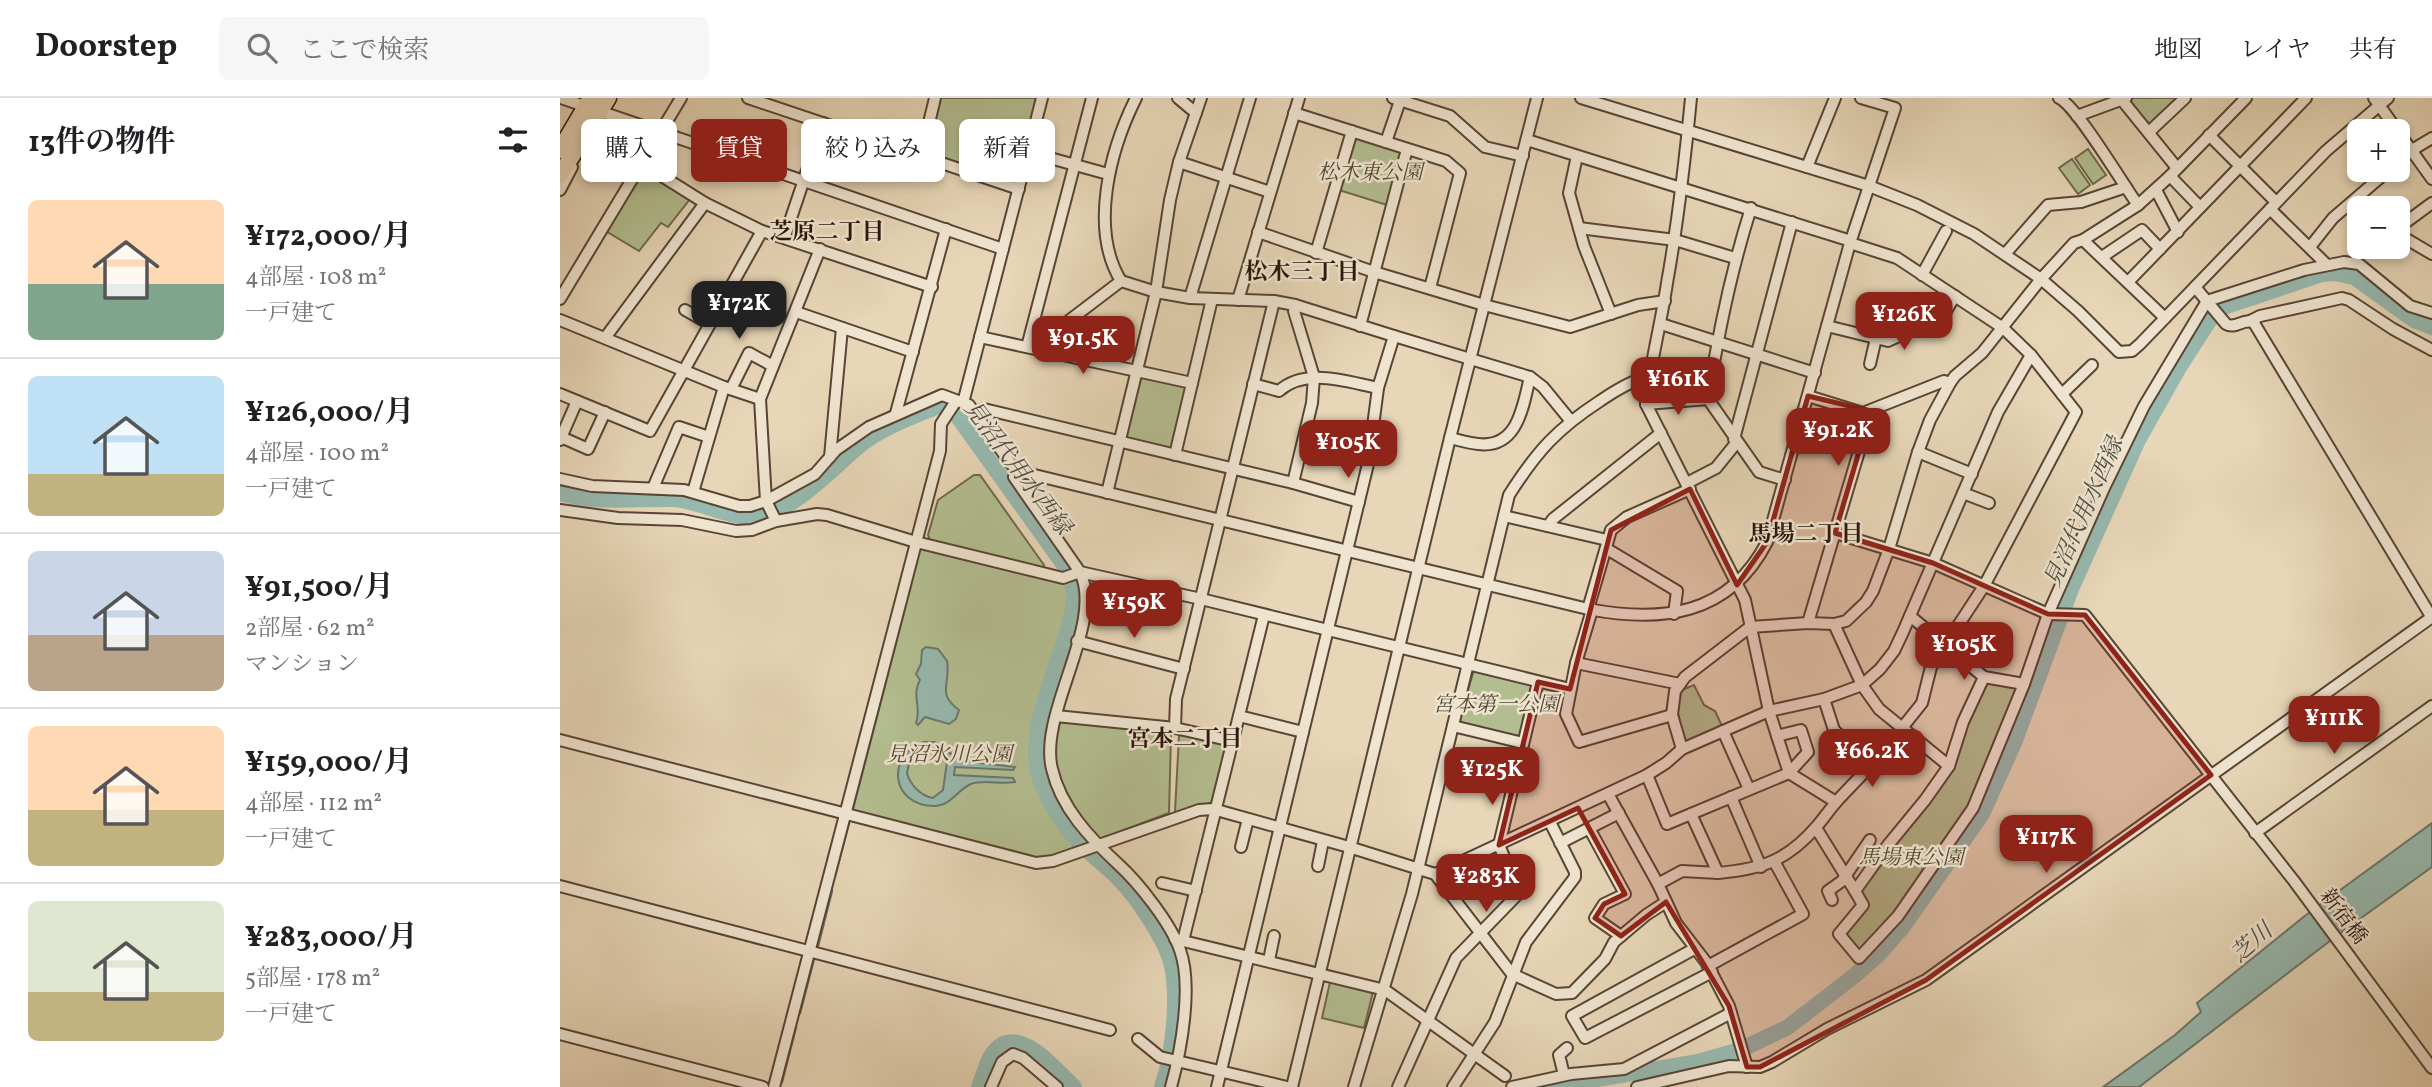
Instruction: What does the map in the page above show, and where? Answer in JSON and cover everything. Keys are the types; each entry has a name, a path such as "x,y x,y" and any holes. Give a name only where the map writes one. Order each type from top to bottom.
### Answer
{"highway":[{"path":"560,175 568,151 596,103"}],"street":[{"path":"561,98 596,103 632,119"},
{"path":"669,119 681,98"},
{"path":"749,98 811,119"},
{"path":"930,119 935,98"},
{"path":"1037,119 1042,98"},
{"path":"1030,347 1092,98"},
{"path":"1136,98 1108,174 1105,229 1108,254 1121,281 1156,292 1191,298 1273,301 1295,305 1530,377 1543,387 1570,420"},
{"path":"1178,98 1196,113"},
{"path":"1107,493 1156,292 1170,200 1200,98"},
{"path":"1191,298 1250,98"},
{"path":"1238,300 1299,98"},
{"path":"1138,1039 1162,1057 1290,1087 1537,98"},
{"path":"1691,98 1675,240 1646,404 1745,600 1769,712 1789,773 1836,802"},
{"path":"1807,167 1835,98"},
{"path":"560,479 592,486 693,492 739,506 750,506 766,501 815,474 830,457 869,427 942,395 970,405 1017,470 1590,610 1636,615 1674,614 1717,598 1736,583 1760,555 1767,542 1851,242 1895,108 1861,98"},
{"path":"2149,132 2185,98"},
{"path":"1682,750 1672,715 1675,691 1685,677 1750,627 1834,624 1846,621 1866,602 1889,550 1930,420 1955,376 1982,353 2041,279 2074,243 2138,205 2246,98"},
{"path":"2128,282 2306,98"},
{"path":"1386,142 1398,99 1450,116 1485,147 1523,156"},
{"path":"1588,99 1868,187 1952,222 2041,279 2119,352 2132,351 2326,151 2381,100 2432,179"},
{"path":"2063,99 2138,205"},
{"path":"2077,116 2124,99 2200,207"},
{"path":"1294,113 1446,161 1460,173 1430,288"},
{"path":"1316,253 1352,131"},
{"path":"2209,135 2326,264"},
{"path":"677,137 801,181"},
{"path":"2412,150 2432,138"},
{"path":"1527,140 1751,208 1897,258 2003,328 2031,355 2076,412 1984,586 1931,667 1922,703 1872,766 1836,802 1816,828 1789,853 1751,870 1718,873 1682,871 1658,884"},
{"path":"1360,326 1407,149"},
{"path":"560,190 572,166 568,151"},
{"path":"1577,156 1569,193 1584,247 1611,314"},
{"path":"1055,159 1108,174"},
{"path":"1179,162 1270,192"},
{"path":"945,164 1019,189"},
{"path":"560,299 630,182"},
{"path":"671,182 705,203 762,231 785,236 932,287"},
{"path":"785,236 802,182"},
{"path":"805,182 1003,248"},
{"path":"774,1087 940,451 941,424 960,402 1021,182"},
{"path":"2359,196 2375,182"},
{"path":"2005,254 2048,205 2081,202 2126,187"},
{"path":"2155,190 2178,232"},
{"path":"605,338 705,203"},
{"path":"2410,219 2432,203"},
{"path":"2309,247 2333,218 2347,206"},
{"path":"1751,208 1735,258 1707,399 1759,472 1785,480"},
{"path":"1672,715 1579,741 1566,714 1576,663 1611,530 1627,517 1688,486 1716,468 1735,440 1791,222"},
{"path":"1579,228 1675,240 1735,258"},
{"path":"896,413 946,229"},
{"path":"2102,257 2142,230 2160,249"},
{"path":"560,394 650,431 762,231"},
{"path":"1922,275 1946,231"},
{"path":"1258,232 1374,272 1570,327 1638,305 1665,301"},
{"path":"2083,240 2165,318"},
{"path":"2410,241 2432,254"},
{"path":"774,519 766,501 760,399 820,249"},
{"path":"1816,828 1863,905 1839,934 1859,958 1898,916 1973,807 2024,684 2048,614 2144,406 2214,309 2326,264 2344,262 2359,264 2410,306 2432,313"},
{"path":"1030,347 1121,281"},
{"path":"2195,287 2230,326 2260,316 2343,298 2432,350"},
{"path":"1827,326 1888,341 1943,316 1955,296"},
{"path":"1175,455 1212,299"},
{"path":"1175,728 1176,699 1273,301"},
{"path":"1293,483 1312,403 1314,377 1294,311 1295,305"},
{"path":"685,310 710,324"},
{"path":"796,312 913,352"},
{"path":"560,320 760,399"},
{"path":"1636,1087 1745,1062 1760,1067 1827,1029 1926,980 2432,617 2257,327 2250,321"},
{"path":"1661,324 1815,373"},
{"path":"830,457 842,328"},
{"path":"1217,1087 1368,464 1378,388 1394,336"},
{"path":"980,337 1135,373 1192,383"},
{"path":"1870,364 1876,338"},
{"path":"693,492 727,388 749,353 773,366"},
{"path":"1435,874 1647,775 1682,750 1769,712 1824,699 1862,685 1894,651 1998,412 2031,355"},
{"path":"2062,394 2092,365"},
{"path":"1354,1087 1385,990 1418,869 1510,495 1531,460 1570,420 1633,380 1649,376"},
{"path":"1254,384 1279,391 1285,386 1314,377 1378,388"},
{"path":"1450,438 1480,445 1504,439 1519,421 1530,377"},
{"path":"1808,396 1863,413 1944,381 1950,383"},
{"path":"1646,404 1707,399"},
{"path":"577,401 561,439 588,449 605,412"},
{"path":"975,413 984,409 1293,483 1359,502"},
{"path":"1808,623 1871,411"},
{"path":"653,488 678,427 709,438"},
{"path":"1548,526 1553,519 1661,433"},
{"path":"1918,452 1972,474"},
{"path":"1017,470 1014,477 1080,572 1084,582 1086,600 1049,753 1052,770 1069,807 1096,846 1120,865 1143,890 1179,940 1385,990 1511,1082 1624,1069 1731,1013"},
{"path":"1964,493 1989,503"},
{"path":"560,510 618,518 682,520 736,531 752,530 774,519 827,515 916,542 1063,578 1080,572 1570,689"},
{"path":"1504,516 1548,526 1607,545 1677,591 1674,614"},
{"path":"1835,533 1933,563 2048,614"},
{"name":"新宿橋","path":"2048,614 2085,615 2294,881 2432,1068"},
{"path":"1171,1087 1185,1007 1179,940 1196,891 1264,615"},
{"path":"1910,616 1984,677 2024,684"},
{"path":"1834,624 1862,685 1879,709 1949,766"},
{"path":"1077,642 1184,669"},
{"path":"1576,663 1679,684"},
{"path":"1856,891 1949,766 1963,722 1984,677"},
{"path":"1398,1087 1456,958 1519,893 1499,845 1538,682"},
{"path":"1824,699 1834,730 1872,766"},
{"path":"2255,832 2432,706"},
{"path":"1056,716 1175,728 1232,741"},
{"path":"1238,716 1303,732"},
{"path":"1453,726 1523,743"},
{"path":"1647,775 1667,824 1789,773 1808,752 1801,730 1777,736"},
{"path":"1723,732 1749,789"},
{"path":"560,740 1028,862 1043,863 1199,810 1216,810 1435,874 1512,974 1556,994 1572,993 1605,959 1614,942 1666,902"},
{"path":"1608,794 1658,884 1676,923 1710,969 1731,1013 1745,1062"},
{"path":"1731,797 1761,867"},
{"path":"1560,843 1619,813"},
{"path":"1691,814 1718,873"},
{"path":"1241,846 1248,819"},
{"path":"1453,1087 1499,1015 1526,942 1575,877 1550,822"},
{"path":"1589,828 1625,894 1604,904 1595,918 1621,936"},
{"path":"1832,900 1828,891 1842,881 1870,840"},
{"path":"1318,866 1323,841"},
{"path":"1694,949 1572,1016 1585,1038 1803,914 1774,860"},
{"path":"1162,883 1196,891"},
{"path":"560,886 1110,1030"},
{"path":"1269,960 1274,936"},
{"path":"560,1034 763,1087"},
{"path":"1564,1075 1559,1055 1567,1048"},
{"path":"991,1087 1002,1062 1013,1054 1023,1058 1057,1087"}],"highlighted area":[{"path":"1808,396 1871,411 1835,533 1933,563 2048,614 2085,615 2211,775 1926,980 1760,1067 1747,1067 1729,1006 1666,902 1621,936 1595,918 1604,904 1625,894 1578,808 1499,845 1538,682 1570,689 1611,530 1690,489 1737,585 1767,542"}],"green space":[{"path":"940,98 1038,98 1032,119 959,119 959,166 945,161 945,119 935,119"},
{"path":"2131,98 2179,98 2150,125 2146,124 2129,102"},
{"name":"松木東公園","path":"1357,137 1399,150 1401,154 1387,205 1339,190"},
{"path":"2088,149 2106,175 2093,184 2075,158"},
{"path":"2072,159 2090,185 2078,194 2059,168"},
{"path":"635,182 662,182 690,199 668,227 661,223 639,251 604,230"},
{"path":"1139,376 1186,386 1172,449 1126,440 1124,437"},
{"path":"974,475 980,475 1044,568 930,540 928,535 938,500"},
{"name":"見沼氷川公園","path":"920,545 1066,582 1069,607 1034,721 1030,750 1034,782 1075,848 1049,857 1033,857 850,812"},
{"name":"宮本第一公園","path":"1474,670 1532,684 1534,688 1519,738 1462,724 1459,720"},
{"name":"馬場東公園","path":"1986,681 2018,685 1970,809 1917,887 1860,955 1844,932 1867,905 1861,891 1941,785"},
{"path":"1694,685 1704,705 1715,711 1723,728 1688,744 1684,742 1677,708 1682,690"},
{"path":"1061,722 1168,732 1171,735 1169,813 1100,839 1096,837 1068,798 1057,775 1054,749"},
{"path":"1183,734 1225,744 1227,747 1213,802 1178,813 1175,811 1179,736"},
{"path":"1330,982 1373,992 1364,1028 1322,1018"}],"water":[{"path":"926,647 938,649 947,661 946,693 959,710 956,719 949,724 925,717 918,725 916,723 916,691 920,680 916,674 921,664 922,650"},
{"path":"924,742 935,742 961,761 1015,767 1013,770 955,767 954,775 1013,778 1015,782 971,784 940,805 920,804 909,798 898,779 903,757 911,748","holes":["924,749 936,750 947,762 943,790 933,798 917,789 907,773 910,759"]},
{"path":"2432,823 2432,867 2343,931 2139,1087 2103,1087 2175,1035 2201,1012 2197,1003 2306,915"}],"waterway":[{"name":"見沼代用水西縁","path":"1550,1087 1698,1062 1740,1050 1788,1027 1854,976 1879,954 1902,928 1982,814 2014,743 2071,589 2138,440 2178,369 2212,316 2221,308 2322,274 2335,273 2354,277 2414,320 2432,327"},
{"name":"見沼代用水西縁","path":"560,493 601,499 682,500 734,515 755,516 770,513 813,487 873,436 941,405 949,407 1062,562 1072,580 1072,613 1043,706 1036,745 1037,763 1044,789 1063,823 1135,897 1169,956 1174,980 1175,1011 1172,1043 1162,1087"},
{"path":"852,812 910,588"},
{"path":"835,876 850,819"},
{"path":"818,946 832,891"},
{"path":"800,1013 814,959"},
{"path":"782,1082 796,1027"},
{"name":"見沼代用水西縁","path":"979,1087 991,1056 1001,1046 1011,1042 1034,1050 1074,1087"}],"district":[{"name":"芝原二丁目","path":"827,231"},
{"name":"松木三丁目","path":"1302,271"},
{"name":"馬場二丁目","path":"1806,533"},
{"name":"宮本二丁目","path":"1185,738"}],"water label":[{"name":"芝川","path":"2251,942"}]}
